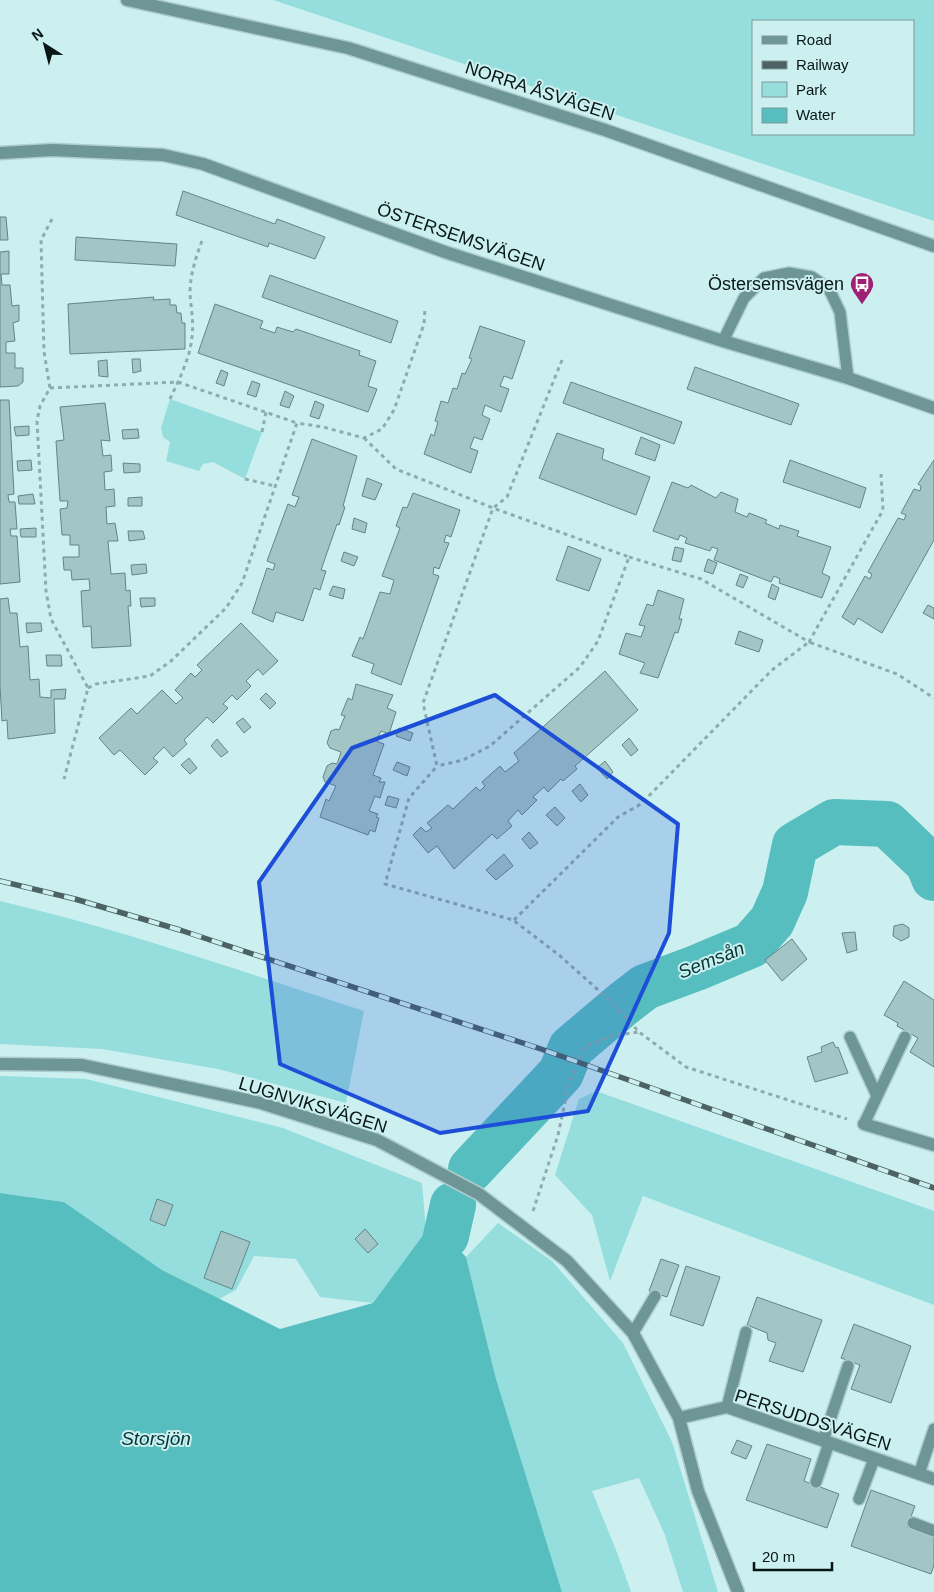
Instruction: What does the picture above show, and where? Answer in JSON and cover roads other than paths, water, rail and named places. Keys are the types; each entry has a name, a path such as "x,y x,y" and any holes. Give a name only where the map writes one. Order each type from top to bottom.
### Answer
{"street":[{"name":"NORRA ÅSVÄGEN","path":"128,0 348,48 605,130 934,246"},
{"name":"ÖSTERSEMSVÄGEN","path":"0,153 52,150 164,155 202,164 445,252 723,341 848,378 934,408"},
{"name":"LUGNVIKSVÄGEN","path":"0,1064 82,1065 261,1103 377,1140 479,1194 567,1261 633,1333 679,1418 698,1491 738,1592"},
{"path":"864,1124 934,1145"},
{"name":"PERSUDDSVÄGEN","path":"679,1418 727,1407 934,1480"}],"lane":[{"path":"723,341 744,298 764,278 789,273 812,277 829,290 840,312 848,378"},
{"path":"850,1037 877,1096"},
{"path":"864,1124 905,1037"},
{"path":"633,1333 655,1296"},
{"path":"727,1407 746,1332"},
{"path":"816,1482 848,1366"},
{"path":"919,1474 934,1429"},
{"path":"859,1499 874,1459"},
{"path":"914,1523 934,1531"}],"water":[{"name":"Storsjön","path":"0,1193 64,1202 162,1270 280,1329 373,1303 426,1231 446,1236 466,1257 496,1379 562,1592 0,1592"}],"waterway":[{"name":"Semsån","path":"471,1169 561,1073 571,1048 623,1004 645,987 751,945 772,921 785,892 795,845 834,822 887,824 928,863 934,878"},
{"name":"Semsån","path":"446,1236 453,1205"}],"railway":[{"path":"0,881 75,899 180,930 541,1049 934,1188"}],"place":[{"name":"Östersemsvägen","path":"862,305"}]}
